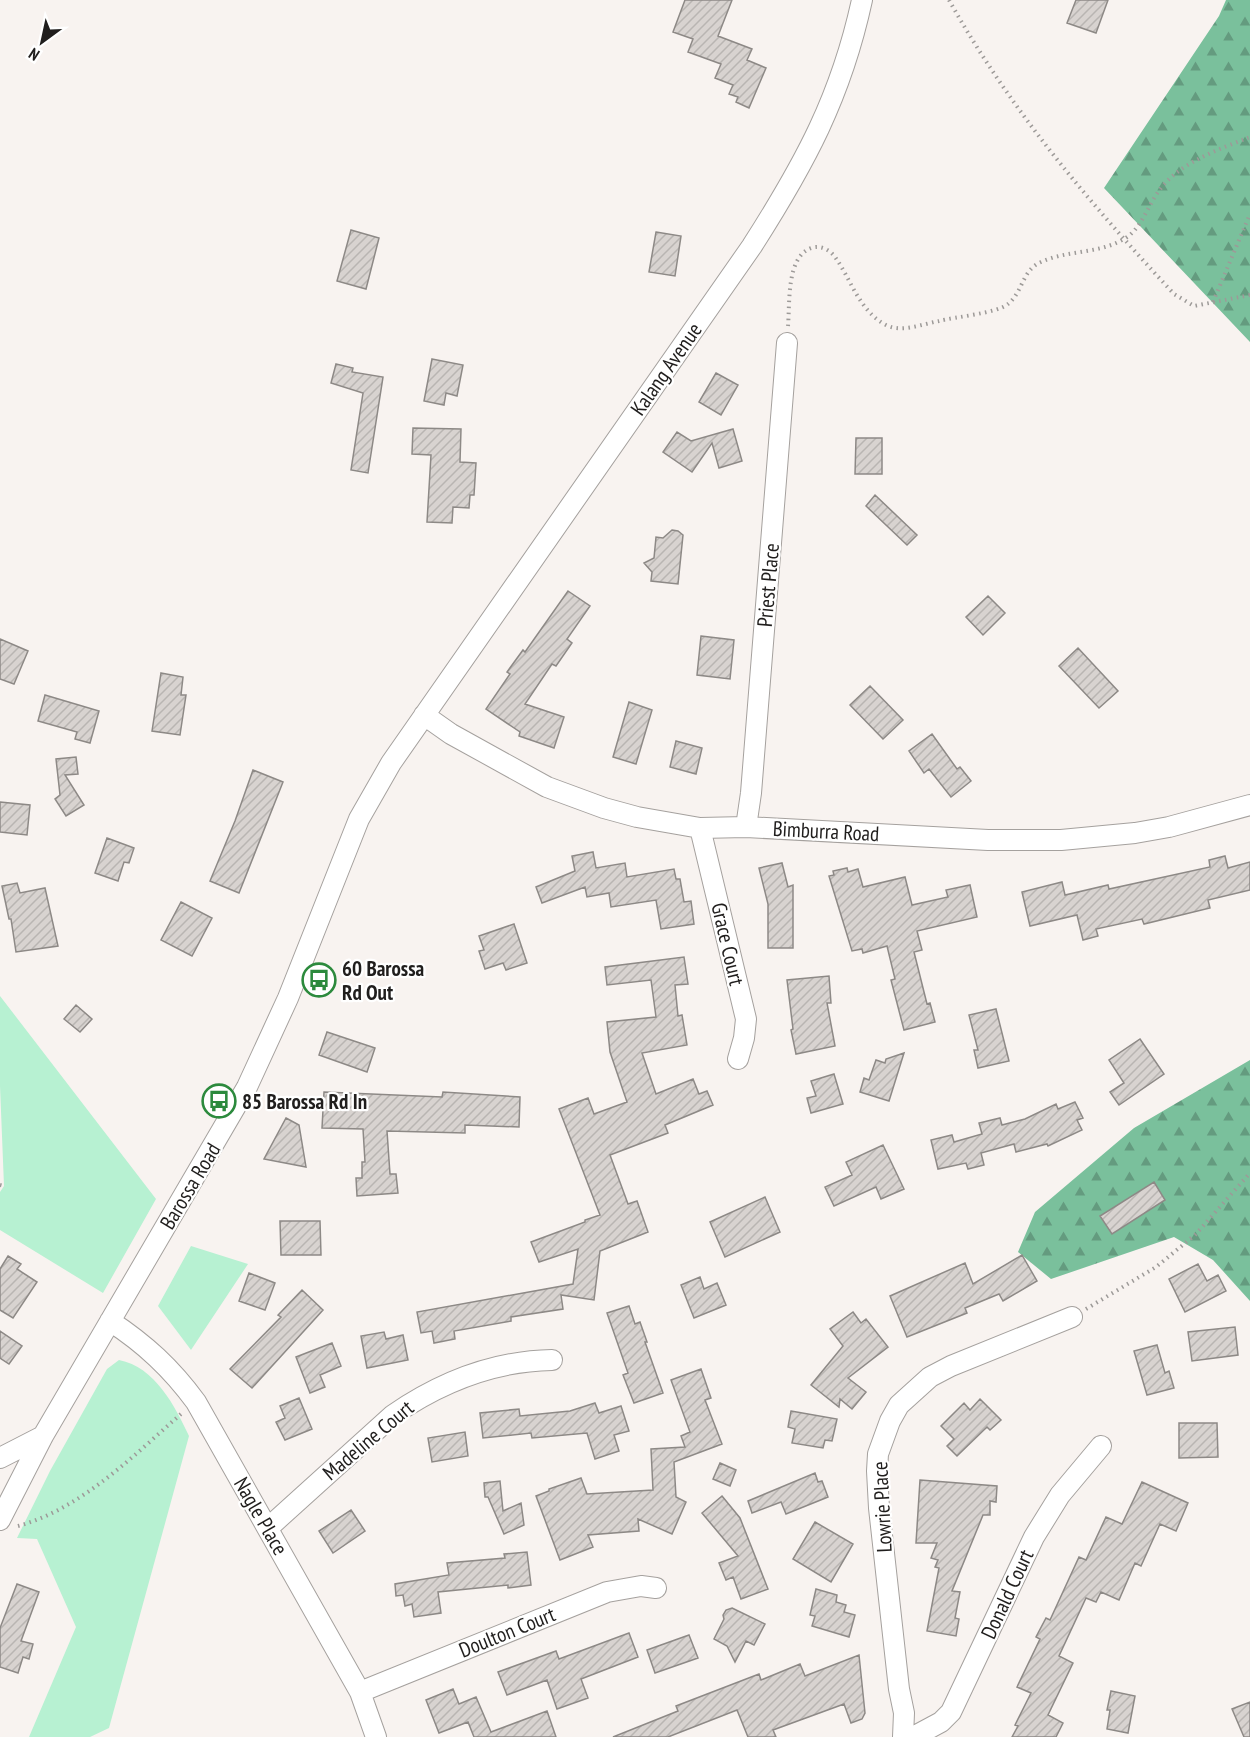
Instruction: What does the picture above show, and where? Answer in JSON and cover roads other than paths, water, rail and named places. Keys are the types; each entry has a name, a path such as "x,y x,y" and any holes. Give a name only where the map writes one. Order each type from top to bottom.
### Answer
{"street":[{"name":"Kalang Avenue","path":"424,715 776,209 830,108 850,51 862,0"},
{"name":"Priest Place","path":"746,827 751,793 787,343"},
{"name":"Bimburra Road","path":"424,715 452,734 547,787 604,808 637,817 700,828 746,827 988,840 1061,840 1135,833 1169,827 1250,805"},
{"name":"Barossa Road","path":"5,1524 43,1436 242,1095 288,998 359,819 390,764 424,715"},
{"name":"Grace Court","path":"700,828 746,1019 738,1059"},
{"name":"Lowrie Place","path":"903,1737 904,1713 899,1689 878,1491 878,1454 883,1437 899,1405 930,1377 951,1366 1072,1317"},
{"name":"Nagle Place","path":"110,1321 156,1355 175,1374 196,1402 360,1692 376,1737"},
{"name":"Madeline Court","path":"268,1528 393,1415 414,1400 459,1378 491,1368 532,1360 552,1360"},
{"path":"0,1458 43,1436"},
{"name":"Donald Court","path":"913,1737 942,1722 951,1712 1038,1530 1060,1495 1101,1446"},
{"name":"Doulton Court","path":"360,1692 607,1592 641,1586 656,1588"}],"place":[{"name":"60 Barossa Rd Out","path":"319,980"},
{"name":"85 Barossa Rd In","path":"219,1101"}]}
